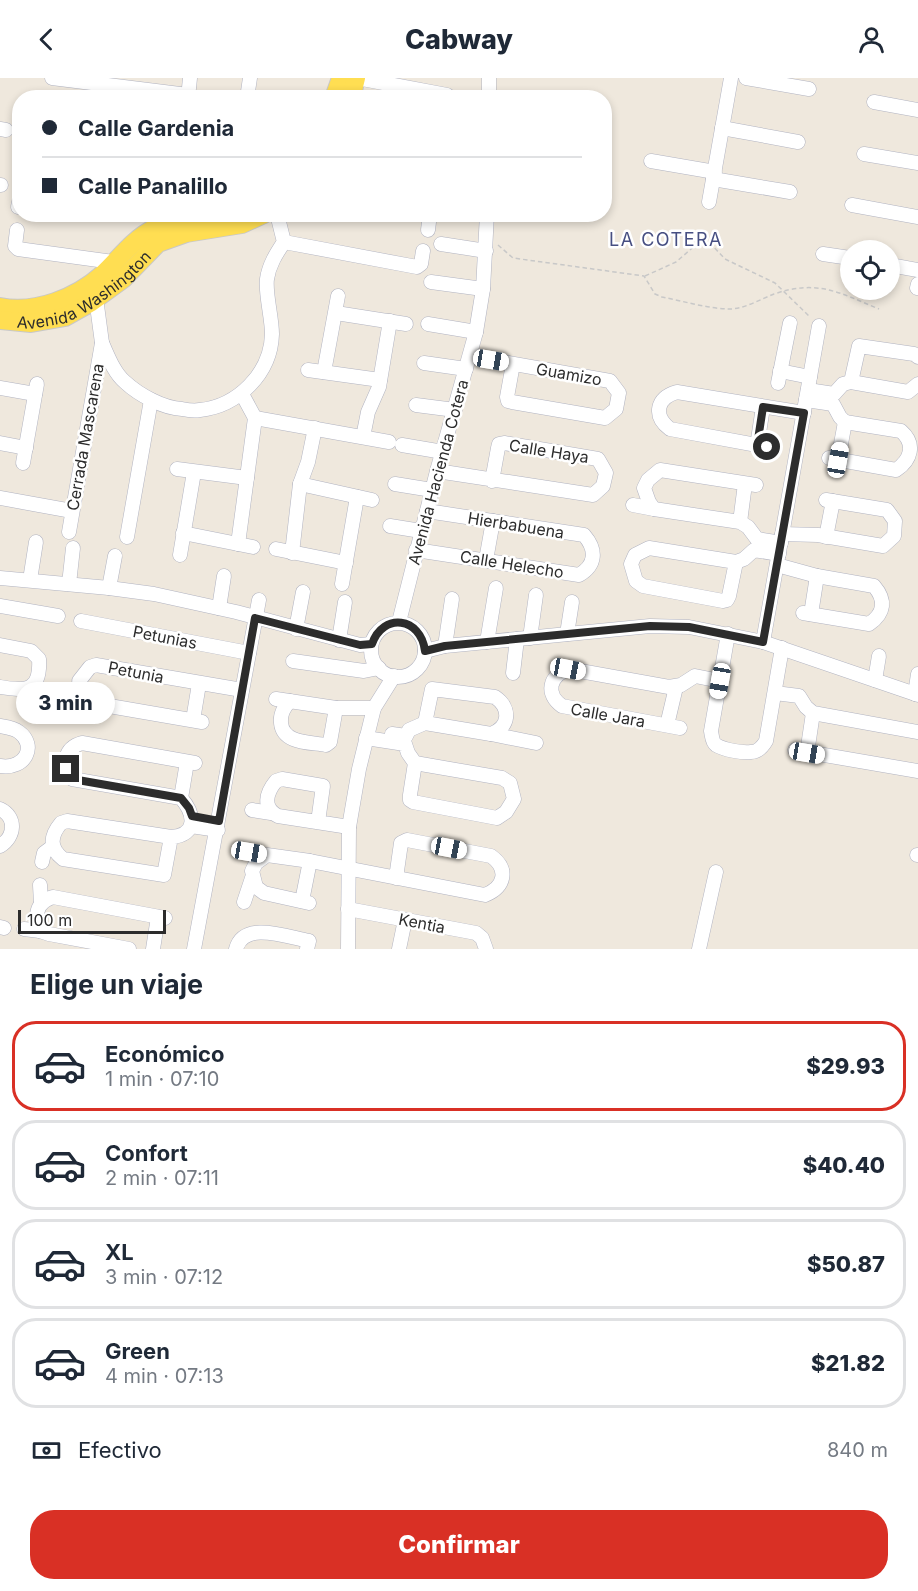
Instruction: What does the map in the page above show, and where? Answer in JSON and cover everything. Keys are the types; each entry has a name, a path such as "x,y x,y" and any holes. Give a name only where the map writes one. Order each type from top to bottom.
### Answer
{"main road":[{"name":"Avenida Washington","path":"0,307 36,307 63,299 103,274 138,239 166,222"},
{"name":"Avenida Washington","path":"0,320 31,323 65,317 123,279 158,243 186,233 246,222"}],"street":[{"path":"356,78 416,90"},
{"path":"710,202 731,78"},
{"path":"746,78 809,89"},
{"path":"62,79 121,82 159,90"},
{"path":"874,102 918,110"},
{"path":"722,128 798,142"},
{"path":"864,154 918,163"},
{"path":"651,161 790,192"},
{"path":"852,205 918,217"},
{"path":"96,298 102,343 112,365 124,382 151,400 175,409 200,410 223,404 242,393 258,376 268,357 272,336 266,283 270,267 284,242 279,222"},
{"path":"428,230 429,222"},
{"name":"Avenida Hacienda Cotera","path":"399,622 421,531 476,332 483,289 487,222"},
{"path":"17,230 15,246 18,249 113,262"},
{"path":"284,242 420,267 423,251"},
{"path":"441,244 486,251"},
{"path":"823,254 840,257"},
{"path":"900,267 918,270"},
{"path":"431,282 483,289"},
{"path":"324,372 338,296"},
{"path":"336,313 406,324"},
{"path":"363,437 368,412 377,396 390,321"},
{"path":"790,323 779,377 807,395 833,404 845,422 918,432"},
{"path":"428,324 476,332"},
{"path":"763,642 819,326"},
{"name":"Cerrada Mascarena","path":"69,531 102,343"},
{"path":"851,382 859,346 914,354 918,357"},
{"name":"Guamizo","path":"424,363 513,364 610,381 619,393 619,401 616,408 605,418 508,400 513,364"},
{"path":"308,370 380,381"},
{"path":"763,407 762,446 670,429 659,418 658,408 664,399 677,392 763,407 807,395 834,394 843,384 851,382 915,390"},
{"path":"0,388 36,389 23,463"},
{"path":"238,544 255,418 242,393"},
{"path":"127,537 151,400"},
{"path":"416,405 455,410"},
{"path":"255,418 443,452"},
{"path":"845,422 834,459 896,470 908,459 911,448 907,436 901,431"},
{"path":"292,553 300,484 308,462 315,428"},
{"path":"0,443 26,448"},
{"name":"Calle Haya","path":"492,481 498,448 504,443 598,459 604,467 606,480 593,495"},
{"path":"177,469 247,478"},
{"path":"654,509 644,488 648,480 660,470 751,484 740,522"},
{"path":"437,471 609,498"},
{"path":"180,555 194,472"},
{"path":"300,484 372,500"},
{"path":"395,484 432,490"},
{"path":"342,584 357,497"},
{"path":"0,498 72,511"},
{"path":"826,537 829,500 887,510 893,515 896,526 894,536 883,546"},
{"path":"633,505 740,522 748,527 757,538 780,549 817,576 879,587 883,603 880,613 869,624 807,614 817,576"},
{"name":"Hierbabuena","path":"427,511 584,535 590,542 594,553"},
{"path":"486,560 493,521"},
{"path":"390,526 421,531"},
{"path":"183,532 253,547"},
{"path":"627,546 736,562 744,559 754,550 780,549 826,537 900,550"},
{"path":"30,580 36,542"},
{"path":"69,584 73,548"},
{"path":"649,548 635,555 631,564 636,581 651,588 723,601 728,600 736,562"},
{"path":"276,549 346,563"},
{"name":"Calle Helecho","path":"416,550 579,575 592,564 594,553"},
{"path":"108,588 115,556"},
{"path":"219,608 224,576"},
{"path":"0,578 154,594 219,608 360,645 372,644"},
{"path":"487,642 496,588"},
{"path":"296,629 303,592"},
{"path":"513,674 536,595"},
{"path":"445,646 452,598"},
{"path":"194,949 259,600"},
{"path":"339,640 345,602"},
{"path":"567,634 572,602"},
{"path":"0,606 58,616"},
{"name":"Petunias","path":"81,621 249,653"},
{"path":"399,622 415,628 425,651 415,670 401,676 394,676 379,668 371,653 375,635 381,628 399,622"},
{"path":"425,651 445,646 650,626 689,627 763,642 916,695 918,674"},
{"path":"728,634 711,731 716,745 730,749 751,753 766,741 782,648"},
{"path":"0,645 31,651 39,659 37,681 26,689 0,687"},
{"path":"875,680 879,656"},
{"path":"293,661 364,671 379,668"},
{"name":"Petunia","path":"96,665 199,684 197,721 92,703 81,691 80,681 90,667 96,665"},
{"name":"Calle Jara","path":"676,687 674,727 562,706 550,693 554,677 568,669 669,687 676,687 695,676 720,681"},
{"path":"348,949 349,827 374,708 394,676"},
{"path":"199,684 242,690"},
{"path":"425,723 432,689 495,697 502,702 507,711 507,718 498,731 491,734"},
{"path":"548,708 550,693"},
{"path":"775,693 799,696 806,707 813,712 918,732"},
{"path":"276,699 336,708 374,708"},
{"path":"290,701 281,718 281,728 285,735 291,739 326,745 330,742 336,708"},
{"path":"813,712 801,752 918,771"},
{"path":"367,734 406,736 409,730 425,723 536,743"},
{"path":"0,726 18,731 25,739 27,749 23,761 5,767"},
{"path":"367,734 405,744 415,763 410,795 410,800 413,802 496,818 506,812 514,799 510,783 502,778 415,763"},
{"path":"72,779 66,769 66,758 74,745 82,743 191,762 181,798"},
{"path":"5,767 25,770"},
{"path":"55,777 181,798 189,808 192,821"},
{"path":"271,813 267,797 276,780 323,786 318,822"},
{"path":"0,809 11,818 13,826 4,848"},
{"path":"252,810 349,827"},
{"path":"48,817 171,837 180,836 192,821"},
{"path":"67,821 61,823 52,836 52,847 63,859 164,875 171,837"},
{"path":"192,821 218,826"},
{"path":"396,878 404,840 491,856 498,861 503,877 495,891 485,895"},
{"path":"42,862 44,852 52,847"},
{"path":"249,852 310,861 505,900"},
{"path":"244,902 256,863 267,855"},
{"path":"252,874 256,887 264,893 305,902 310,861"},
{"path":"699,949 716,872"},
{"path":"40,885 41,903 36,912 40,931"},
{"path":"41,903 53,897 162,917 153,949"},
{"name":"Kentia","path":"348,909 492,936"},
{"path":"399,949 405,920"},
{"path":"24,929 129,949"},
{"path":"236,949 242,937 253,932 309,941 307,949"},
{"path":"476,933 482,938 486,949"}],"path":[{"path":"486,235 513,258 645,276 676,262 698,243 709,242 725,259 772,280 819,326"},
{"path":"645,276 657,296 730,309 785,291 810,287 831,289 879,309"}],"district":[{"name":"LA COTERA","path":"666,240"}],"route":[{"path":"66,769 72,779 181,798 192,816 219,821 255,618 360,645 372,644 381,628 399,622 415,628 424,642 425,651 445,646 650,626 689,627 763,642 804,413 763,407 757,446 767,447"}]}
